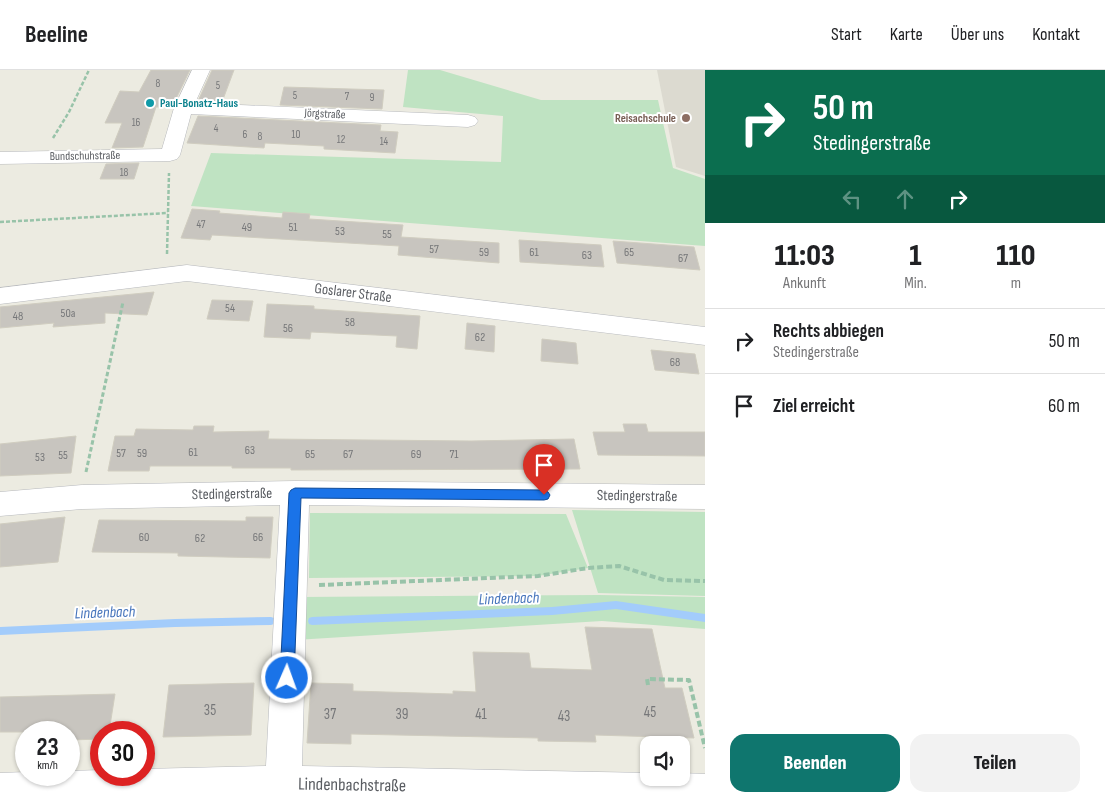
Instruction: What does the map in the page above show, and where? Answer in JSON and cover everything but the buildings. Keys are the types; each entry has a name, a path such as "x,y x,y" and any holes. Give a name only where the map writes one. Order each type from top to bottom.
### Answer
{"street":[{"path":"170,155 182,108 202,70"},
{"name":"Jörgstraße","path":"182,108 468,121"},
{"name":"Bundschuhstraße","path":"0,158 170,155"},
{"name":"Goslarer Straße","path":"0,296 128,278 187,274 705,336"},
{"path":"282,793 295,493"},
{"name":"Stedingerstraße","path":"0,504 82,497 295,493 705,497"},
{"name":"Lindenbachstraße","path":"0,791 282,793 705,792"}],"path":[{"path":"42,157 69,112 89,70"},
{"path":"167,251 170,155"},
{"path":"0,222 168,213"},
{"path":"82,497 128,278"},
{"path":"291,586 538,576 588,568 619,566 664,580 705,581"},
{"path":"648,685 647,679 689,680 705,748"}],"shaded area":[{"name":"Reisachschule","path":"657,70 705,70 705,176 676,167"}],"green space":[{"path":"408,70 440,70 541,100 658,100 673,168 705,179 705,246 191,206 211,153 501,162 503,116 403,107"},
{"path":"572,510 705,512 705,596 598,593"},
{"path":"310,513 566,514 588,568 538,576 309,578"},
{"path":"599,595 705,597 705,629 602,621 295,640 299,597"}],"waterway":[{"name":"Lindenbach","path":"312,621 552,611 616,605 705,618"},
{"name":"Lindenbach","path":"0,631 175,623 271,621"}],"place":[{"name":"Paul-Bonatz-Haus","path":"150,103"},
{"name":"Reisachschule","path":"686,118"}],"route":[{"path":"287,678 295,493 544,495"}]}
